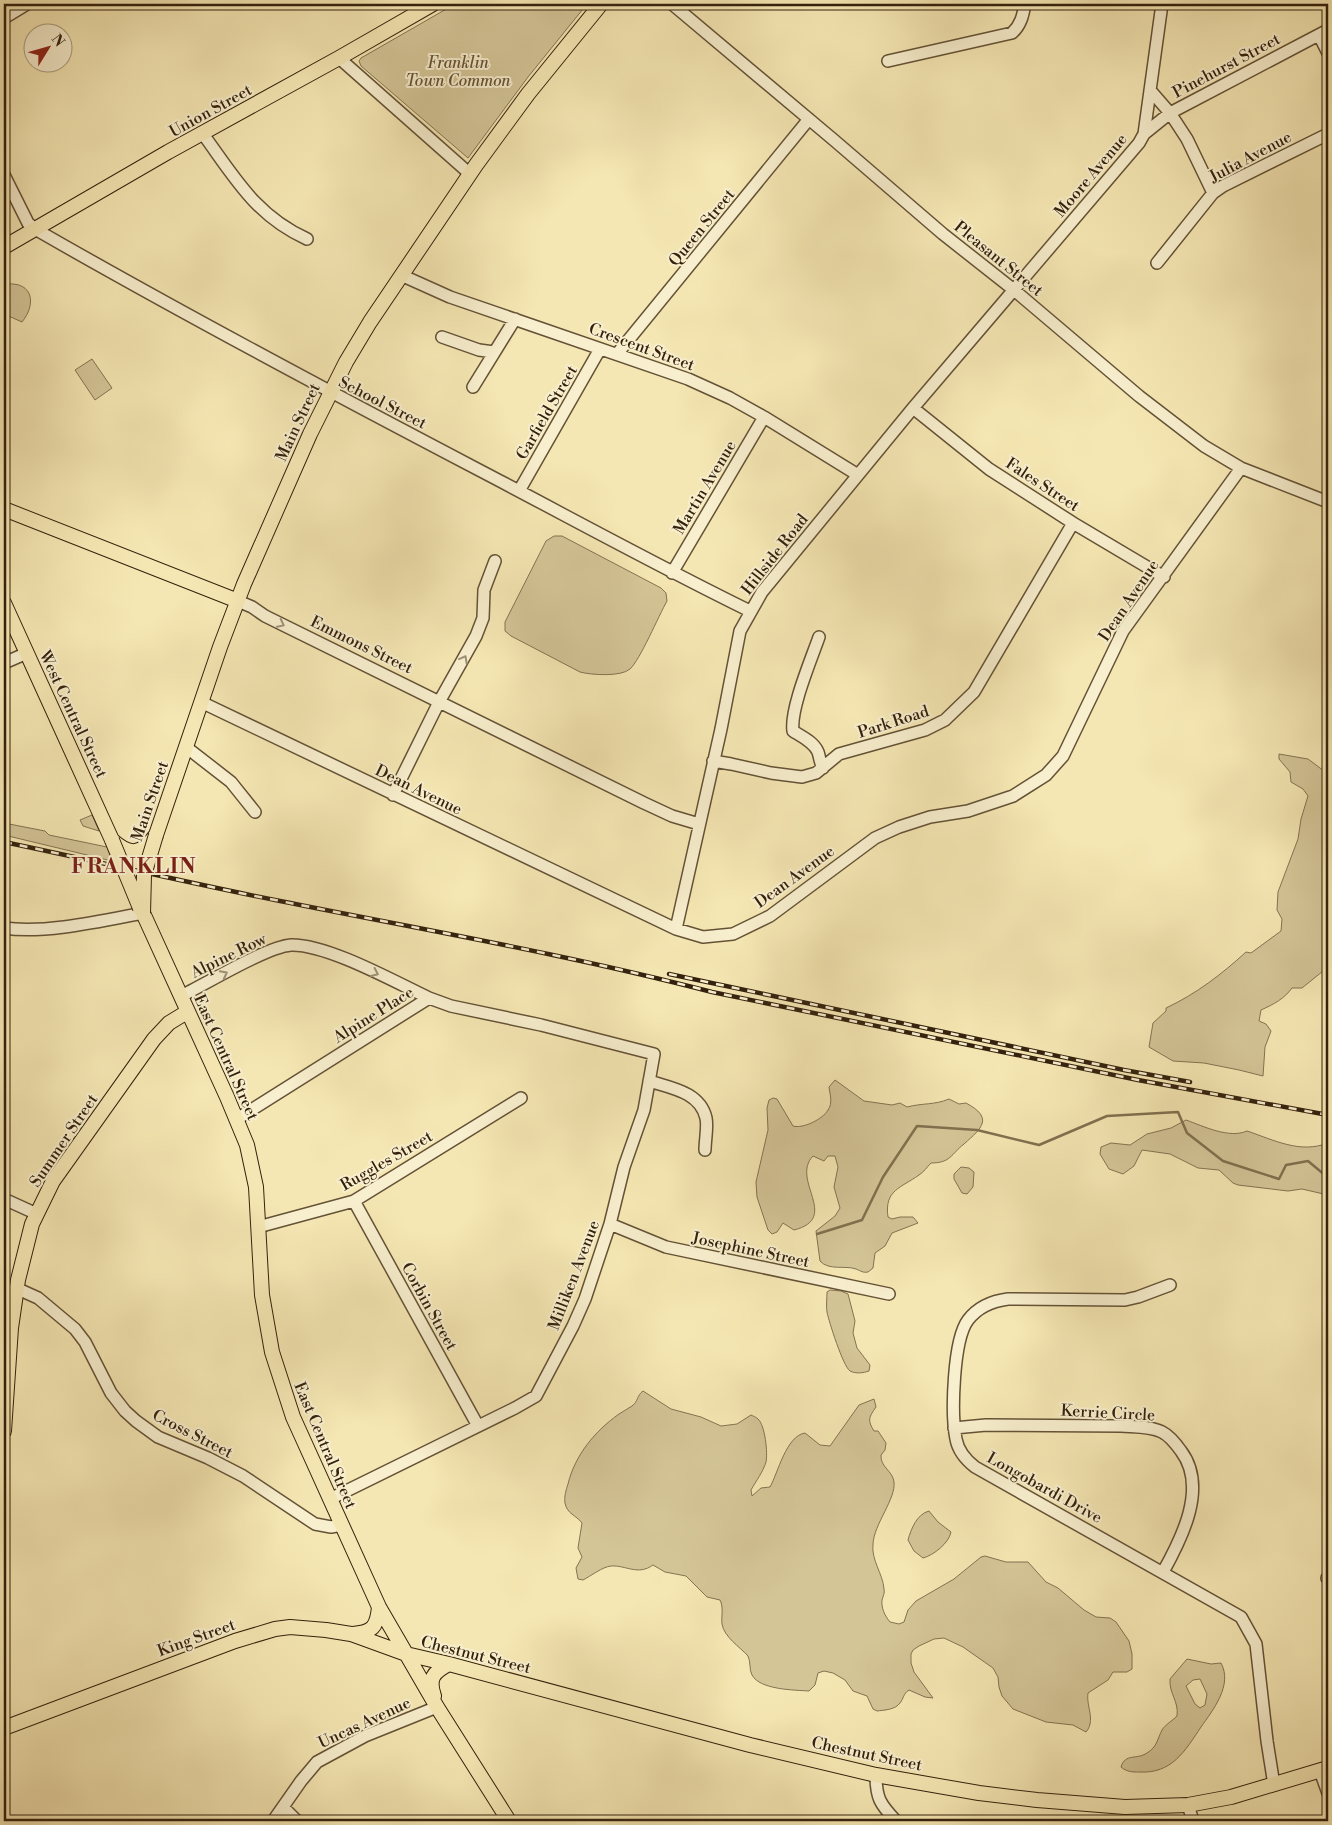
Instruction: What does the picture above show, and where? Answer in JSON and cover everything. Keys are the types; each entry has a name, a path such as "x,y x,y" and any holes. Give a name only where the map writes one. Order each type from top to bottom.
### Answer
{"main road":[{"name":"Union Street","path":"4,247 168,152 433,4"},
{"name":"Main Street","path":"143,913 144,875 201,702 238,601 330,393 364,330 470,174 528,94 601,4"},
{"name":"Emmons Street","path":"6,510 238,601"},
{"name":"West Central Street","path":"4,603 112,840 143,913"},
{"path":"112,840 125,850 137,851 145,848 156,835"},
{"name":"East Central Street","path":"143,913 237,1118 247,1145 256,1187 262,1295 272,1352 293,1417 379,1607 437,1707 509,1821"},
{"name":"Summer Street","path":"4,1431 8,1328 18,1289 23,1256 32,1224 57,1176 154,1039 169,1023 187,1012"},
{"path":"351,1634 368,1632 375,1626 379,1607"},
{"name":"King Street","path":"4,1728 262,1632 290,1627 326,1630 351,1634 406,1654"},
{"name":"Chestnut Street","path":"406,1654 750,1745 876,1775 979,1793 1125,1807 1188,1805 1231,1797 1324,1770"},
{"path":"437,1707 431,1686 432,1678 436,1672 449,1664"}],"street":[{"path":"4,18 27,4"},
{"name":"Pleasant Street","path":"672,4 943,234 1014,290 1146,401 1204,446 1241,468 1328,502"},
{"path":"888,60 1012,33 1021,22 1025,4"},
{"name":"Moore Avenue","path":"1014,290 1134,151 1144,134 1162,4"},
{"path":"1324,32 1328,53"},
{"name":"Pinehurst Street","path":"1144,134 1170,113 1324,32"},
{"path":"339,58 470,174"},
{"path":"1150,90 1170,113 1186,139 1213,192"},
{"name":"Queen Street","path":"617,354 809,120"},
{"path":"203,134 240,186 261,209 272,219 307,239"},
{"name":"Julia Avenue","path":"1157,262 1213,192 1328,134"},
{"name":"School Street","path":"4,175 28,223 35,229 330,393 672,573 750,611"},
{"name":"Crescent Street","path":"401,275 450,297 688,379 730,398 764,417 858,475"},
{"name":"Hillside Road","path":"676,929 740,632 750,611 762,592 913,408 1014,290"},
{"path":"473,387 515,319"},
{"path":"442,337 479,350 494,352"},
{"name":"Garfield Street","path":"519,491 600,348"},
{"name":"Fales Street","path":"913,408 989,468 1073,523 1164,577"},
{"name":"Martin Avenue","path":"672,573 764,417"},
{"name":"Dean Avenue","path":"201,702 676,929 703,937 733,934 770,916 875,838 899,827 930,817 968,811 1013,796 1051,770 1063,756 1123,631 1164,577 1241,468"},
{"name":"Park Road","path":"713,762 802,777 816,773 839,754 925,730 945,720 974,692 1073,523"},
{"path":"393,795 439,702 476,636 483,618 484,590 495,561"},
{"name":"Emmons Street","path":"238,601 644,803 672,816 699,824"},
{"path":"818,637 795,708 792,731 807,739 818,751 823,768"},
{"path":"4,663 26,653"},
{"path":"186,748 231,782 255,812"},
{"path":"4,928 19,930 47,928 143,913"},
{"name":"Alpine Row","path":"180,996 251,960 281,947 292,945 318,949 348,960 429,998"},
{"name":"Alpine Place","path":"237,1118 429,998 451,1006 541,1025 654,1054"},
{"name":"Milliken Avenue","path":"330,1499 536,1396 574,1326 585,1299 610,1224 624,1167 644,1110 654,1054"},
{"path":"649,1081 688,1094 701,1104 706,1119 705,1150"},
{"name":"Ruggles Street","path":"258,1227 354,1201 520,1098"},
{"path":"4,1200 37,1214"},
{"name":"Corbin Street","path":"354,1201 478,1426"},
{"name":"Josephine Street","path":"610,1224 666,1248 889,1294"},
{"name":"Longobardi Drive","path":"1170,1285 1125,1300 1008,1299 993,1301 981,1308 968,1320 960,1337 956,1364 954,1428 956,1440 960,1449 975,1467 1241,1617 1256,1644 1274,1785"},
{"name":"Cross Street","path":"18,1289 38,1298 75,1329 85,1342 111,1392 125,1411 136,1421 158,1437 243,1476 315,1524 331,1527 342,1525"},
{"name":"Kerrie Circle","path":"954,1428 986,1425 1045,1425 1140,1427 1162,1432 1177,1445 1188,1460 1192,1470 1193,1488 1188,1517 1177,1546 1163,1572"},
{"name":"Uncas Avenue","path":"273,1821 301,1781 316,1764 365,1736 437,1707"},
{"path":"1324,1770 1328,1793"},
{"path":"876,1775 876,1792 881,1804 896,1821"},
{"path":"1188,1805 1193,1821"},
{"path":"283,1807 297,1821"}],"green space":[{"name":"Franklin Town Common","path":"455,4 587,4 528,77 468,158 361,66 359,61 361,58"},
{"path":"7,284 16,284 23,287 30,296 29,309 22,322 4,314 4,293"},
{"path":"92,359 112,388 95,400 75,370"},
{"path":"554,536 562,536 661,588 666,593 667,601 644,647 634,664 626,672 606,675 580,672 511,636 505,631 505,622 546,541"},
{"path":"1279,754 1308,759 1328,774 1328,967 1302,988 1292,988 1278,1001 1261,1010 1259,1021 1266,1024 1271,1031 1265,1047 1263,1076 1204,1063 1173,1061 1149,1047 1153,1023 1166,1011 1166,1008 1198,990 1246,952 1251,953 1281,931 1282,919 1277,910 1278,892 1298,839 1301,819 1308,796 1303,789 1291,782 1290,772 1279,759"},
{"path":"92,815 99,831 83,826 80,820"},
{"path":"4,823 45,831 49,835 107,847 112,861 4,835"},
{"path":"835,1080 864,1101 892,1105 900,1103 907,1107 949,1099 959,1104 966,1103 975,1108 982,1118 980,1128 976,1133 947,1160 931,1163 921,1174 891,1195 887,1208 888,1217 892,1219 913,1217 918,1223 892,1233 885,1246 875,1253 873,1268 868,1272 852,1268 832,1267 820,1261 816,1231 835,1216 840,1208 834,1187 838,1167 835,1156 828,1156 824,1161 813,1156 808,1166 807,1176 815,1208 814,1217 807,1224 794,1230 783,1223 777,1232 772,1234 768,1230 757,1197 756,1182 768,1130 767,1108 769,1100 777,1099 793,1126 807,1125 822,1117 830,1107 829,1087"},
{"path":"1186,1120 1224,1133 1232,1134 1247,1131 1277,1142 1297,1146 1318,1146 1328,1143 1328,1195 1302,1189 1288,1191 1238,1185 1233,1183 1219,1170 1198,1168 1170,1154 1142,1150 1134,1166 1123,1174 1109,1169 1100,1154 1101,1147 1111,1143 1130,1145 1147,1134 1171,1128"},
{"path":"961,1167 969,1168 974,1172 973,1187 967,1194 962,1193 954,1179 954,1174"},
{"path":"830,1290 848,1294 855,1321 853,1333 857,1348 870,1365 869,1371 852,1372 844,1361 833,1334 827,1312 827,1292"},
{"path":"643,1391 671,1409 701,1417 721,1426 737,1424 751,1415 758,1419 764,1433 767,1458 751,1490 752,1496 761,1488 770,1487 783,1456 798,1436 805,1433 820,1445 830,1446 859,1405 874,1399 876,1407 870,1416 870,1424 874,1431 878,1431 886,1443 881,1459 894,1482 892,1496 877,1528 873,1544 874,1556 883,1583 882,1606 890,1622 899,1624 904,1622 908,1610 916,1601 954,1579 981,1557 985,1556 1006,1562 1028,1562 1046,1582 1058,1588 1084,1610 1096,1617 1110,1618 1116,1622 1129,1641 1132,1654 1132,1669 1127,1672 1113,1672 1108,1680 1088,1693 1090,1723 1086,1732 1073,1725 1046,1722 1013,1709 1002,1696 998,1677 993,1668 963,1647 944,1638 934,1639 919,1646 911,1654 914,1672 933,1698 925,1697 909,1690 895,1707 877,1711 873,1709 867,1696 853,1691 845,1680 833,1673 824,1671 818,1673 815,1685 809,1691 778,1688 762,1684 751,1673 748,1656 723,1629 720,1600 707,1597 686,1576 665,1572 653,1565 642,1570 611,1566 583,1580 578,1579 576,1568 582,1557 578,1548 582,1523 568,1510 565,1501 571,1473 587,1444 594,1436 610,1421 634,1404"},
{"path":"929,1511 938,1522 951,1532 940,1548 923,1558 914,1551 908,1540 918,1519"},
{"path":"1187,1659 1211,1664 1221,1663 1225,1680 1216,1705 1189,1744 1176,1759 1169,1765 1150,1772 1125,1770 1121,1767 1125,1760 1150,1751 1155,1746 1163,1728 1177,1716 1177,1706 1171,1689 1170,1679","holes":["1200,1679 1207,1694 1205,1705 1200,1708 1195,1704 1186,1686 1193,1680"]}],"waterway":[{"path":"817,1234 862,1220 883,1177 917,1126 977,1130 1039,1145 1107,1116 1178,1112 1187,1133 1223,1161 1279,1179 1286,1165 1308,1161 1326,1176 1328,1174"}],"railway":[{"path":"4,842 246,894 605,966 712,992 1138,1080 1328,1115"},
{"path":"669,974 1124,1070 1190,1082"}],"district":[{"name":"FRANKLIN","path":"134,866"}]}
